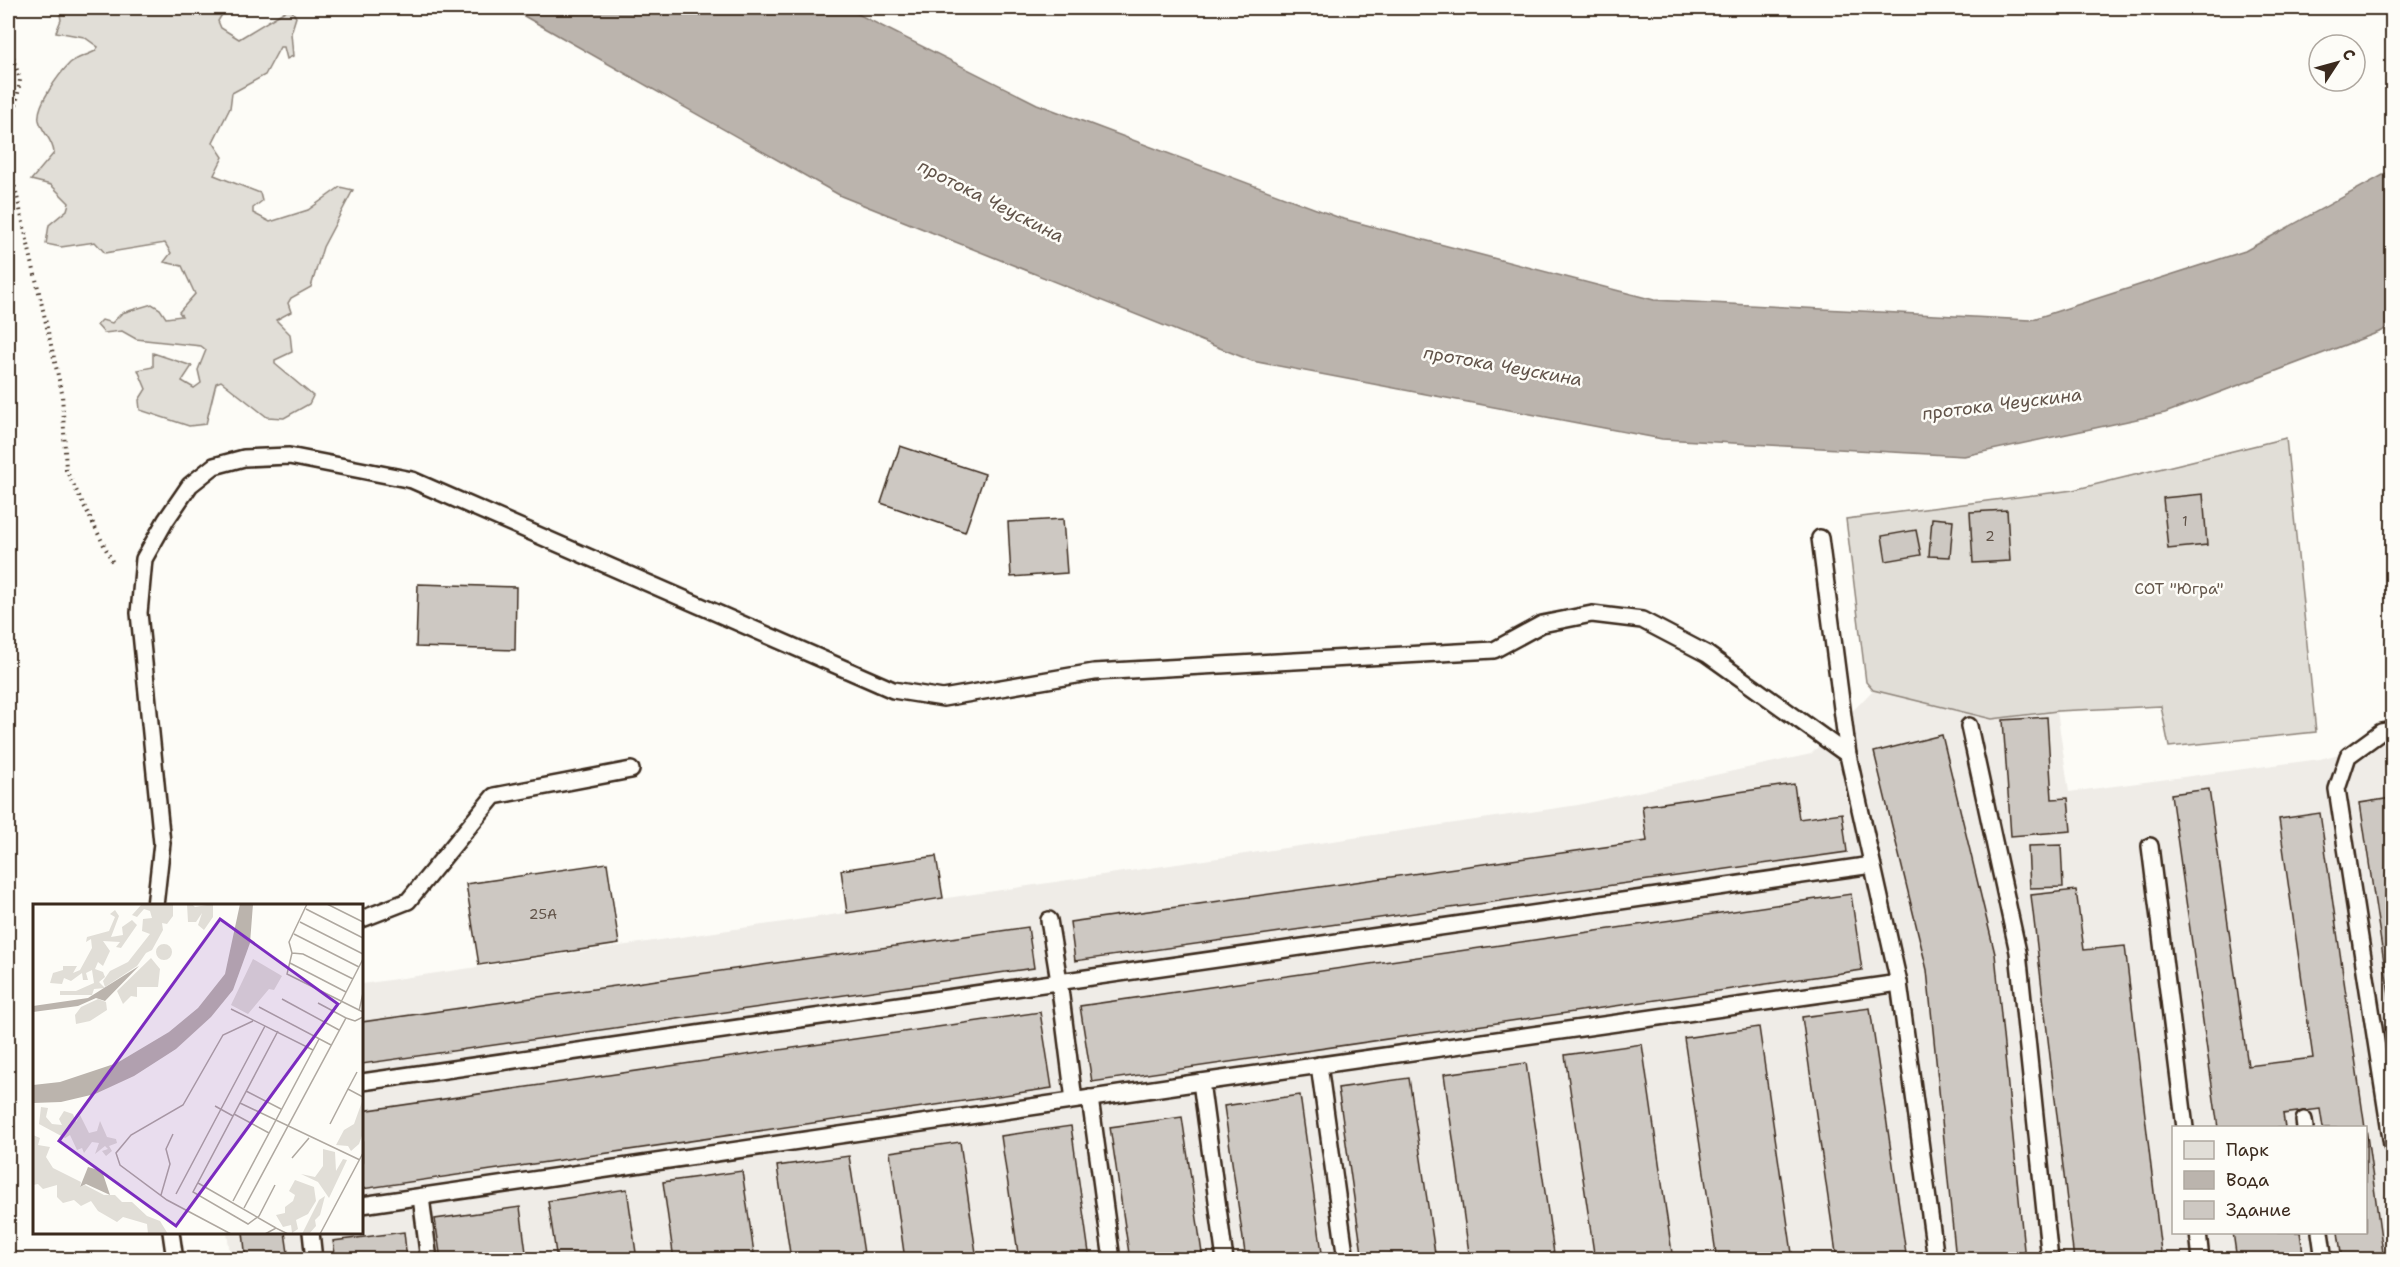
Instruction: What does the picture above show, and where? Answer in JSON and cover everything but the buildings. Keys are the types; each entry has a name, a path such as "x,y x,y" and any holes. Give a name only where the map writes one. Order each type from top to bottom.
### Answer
{"lane":[{"path":"155,904 162,843 139,613 144,560 166,520 190,485 214,466 244,458 289,456 411,480 893,690 943,698 1094,672 1494,650 1542,624 1592,614 1642,620 1707,654 1848,755"},
{"path":"1820,538 1848,755 1899,983 1936,1260"},
{"path":"1969,726 2018,952 2050,1260"},
{"path":"2392,730 2381,732 2348,756 2337,789 2392,1144"},
{"path":"363,919 408,901 494,796 631,770"},
{"path":"2150,846 2185,1126"},
{"path":"363,1082 1872,865"},
{"path":"1049,920 1074,1100"},
{"path":"363,1205 1074,1100 1899,983"},
{"path":"1319,1065 1346,1260"},
{"path":"1201,1082 1225,1260"},
{"path":"1090,1098 1112,1260"},
{"path":"421,1197 429,1260"},
{"path":"171,1234 175,1260"},
{"path":"311,1234 314,1260"},
{"path":"2198,1234 2201,1260"},
{"path":"2320,1234 2324,1260"}],"path":[{"path":"8,40 20,80 8,157 62,393 66,470 118,572"}],"shaded area":[{"path":"1873,690 1992,719 2057,711 2069,792 2320,759 2392,740 2392,1259 231,1260 227,1234 363,1234 363,984 1578,805 1811,754"}],"green space":[{"path":"59,8 226,8 218,21 221,28 239,39 290,8 296,17 291,33 293,56 287,59 284,47 280,47 265,75 232,93 230,108 213,142 223,157 214,175 260,193 262,201 253,208 253,213 270,222 308,210 340,187 353,190 323,247 311,287 291,298 288,303 291,312 276,320 290,334 292,352 275,360 275,364 313,396 309,404 284,418 267,417 221,381 216,383 206,424 189,426 140,410 139,400 146,389 138,370 153,367 153,353 192,366 182,381 194,388 201,383 198,370 206,350 201,346 136,339 122,331 104,333 97,325 102,320 112,323 122,313 152,304 160,309 166,318 182,316 179,312 195,294 182,266 164,262 171,253 165,243 105,253 95,242 61,247 46,244 49,225 67,210 69,203 51,185 31,180 54,153 52,144 40,125 41,106 65,68 98,47 84,37 56,32 61,20"},
{"name":"СОТ \"Югра\"","path":"2286,438 2316,732 2169,747 2161,706 2057,711 1992,719 1873,690 1866,682 1846,519 2073,490"}],"water":[{"name":"протока Чеускина","path":"513,8 846,8 1037,104 1340,218 1654,300 2030,320 2245,251 2392,170 2392,323 2382,331 2165,413 1964,456 1662,439 1252,361 841,196"}]}
